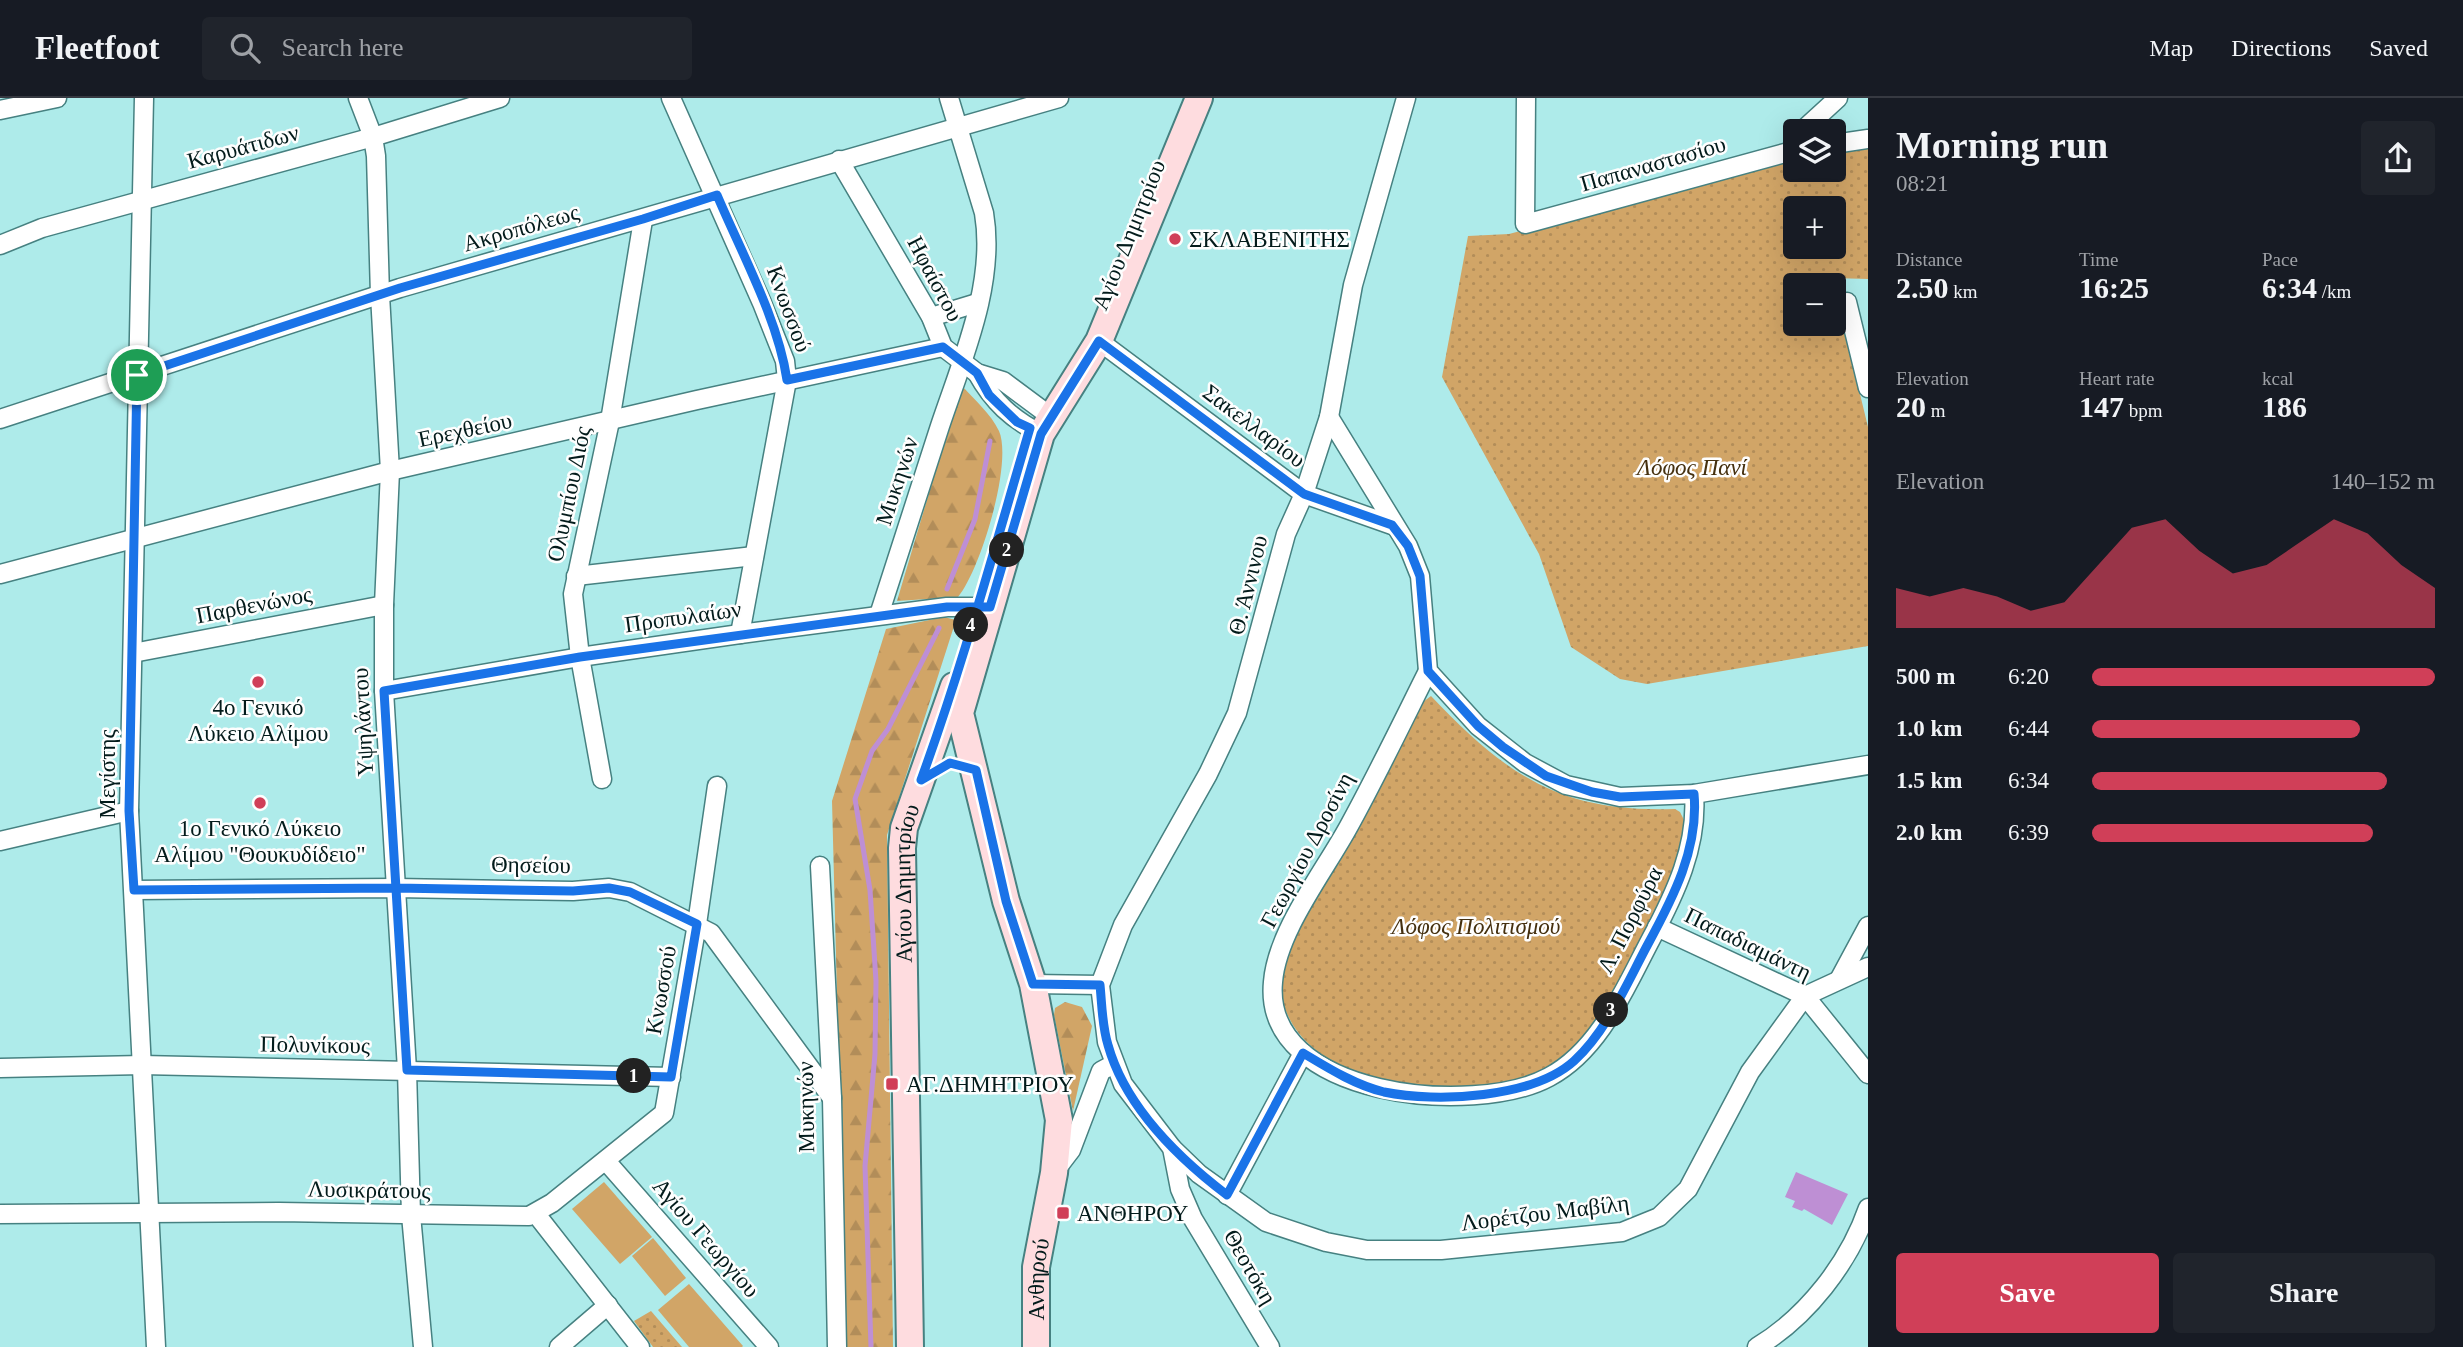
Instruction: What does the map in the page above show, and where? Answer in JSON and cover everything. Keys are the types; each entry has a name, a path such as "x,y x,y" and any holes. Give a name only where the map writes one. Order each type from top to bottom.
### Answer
{"street":[{"path":"0,110 57,98"},
{"name":"Μεγίστης","path":"144,98 129,811 156,1347"},
{"name":"Υψηλάντου","path":"358,98 373,137 390,471 384,605 384,691 407,1070 411,1215 423,1347"},
{"name":"Καρυάτιδων","path":"0,245 42,228 373,137 499,98"},
{"name":"Κνωσσού","path":"671,98 717,195 780,350 787,380 740,634"},
{"name":"Μυκηνών","path":"885,614 985,275 987,233 949,98"},
{"name":"Ακροπόλεως","path":"0,419 380,295 717,195 1059,98"},
{"name":"Αγίου Δημητρίου","path":"910,1347 902,848 904,828 984,606 1040,421 1087,336 1185,98"},
{"name":"Αγίου Δημητρίου","path":"1040,421 1099,341 1199,98"},
{"name":"Θ. Άννινου","path":"1114,1063 1107,1042 1100,985 1122,925 1208,774 1237,713 1249,679 1286,534 1304,494 1329,417 1353,285 1406,98"},
{"name":"Παπαναστασίου","path":"1526,98 1525,224 1783,153"},
{"path":"1815,119 1838,98"},
{"path":"1846,142 1868,139"},
{"name":"Ηφαίστου","path":"839,160 931,317 943,347 977,373 989,395 1017,422 1040,421"},
{"name":"Ολυμπίου Διός","path":"601,779 580,657 573,594 610,421 643,219"},
{"path":"1847,302 1868,388"},
{"path":"931,317 977,303"},
{"name":"Σακελλαρίου","path":"1099,341 1304,494 1392,525"},
{"name":"Ερεχθείου","path":"0,574 390,471 943,347"},
{"path":"1329,417 1392,525 1408,546 1420,576 1428,671 1478,726 1546,776 1592,792 1620,797 1694,794 1868,765"},
{"path":"576,576 754,556"},
{"name":"Παρθενώνος","path":"133,653 384,605"},
{"name":"Αγίου Δημητρίου","path":"984,606 960,713 1006,901 1033,984 1059,1120 1054,1173"},
{"name":"Προπυλαίων","path":"384,691 580,657 740,634 885,614 984,606"},
{"name":"Γεωργίου Δροσίνη","path":"1303,1053 1290,1041 1275,1014 1274,969 1299,912 1349,826 1428,671"},
{"path":"921,780 950,763 976,770"},
{"name":"Κνωσσού","path":"671,1077 717,786"},
{"name":"Λ. Πορφύρα","path":"1303,1053 1368,1087 1412,1096 1463,1095 1531,1085 1571,1063 1585,1050 1657,928 1683,870 1691,843 1696,819 1694,794"},
{"path":"0,841 129,811"},
{"name":"Μυκηνών","path":"820,866 832,1098 837,1347"},
{"name":"Θησείου","path":"134,890 396,888 573,891 609,888 630,892 712,933 832,1098"},
{"path":"1840,978 1868,926"},
{"name":"Παπαδιαμάντη","path":"1657,928 1805,996 1868,1074"},
{"name":"Λορέτζου Μαβίλη","path":"1172,1148 1227,1195 1266,1222 1326,1242 1367,1250 1441,1250 1622,1232 1644,1225 1673,1206 1688,1189 1750,1072 1805,996 1868,967"},
{"path":"1033,984 1100,985"},
{"path":"1227,1195 1303,1053"},
{"name":"Ανθηρού","path":"1036,1347 1036,1267 1054,1173 1071,1150 1101,1071 1114,1063"},
{"name":"Θεοτόκη","path":"1114,1063 1123,1084 1172,1148 1180,1189 1194,1219 1270,1347"},
{"name":"Πολυνίκους","path":"0,1068 142,1065 671,1077"},
{"path":"640,1347 536,1214 664,1113 671,1077"},
{"name":"Αγίου Γεωργίου","path":"606,1161 769,1347"},
{"path":"1757,1347 1792,1320 1823,1288 1860,1231 1868,1209"},
{"name":"Λυσικράτους","path":"0,1214 536,1214"},
{"path":"559,1347 608,1305"}],"green space":[{"name":"Λόφος Πανί","path":"1868,147 1868,279 1846,278 1846,273 1783,273 1783,336 1846,336 1868,427 1868,646 1647,684 1620,679 1571,647 1539,554 1442,377 1468,236 1509,234 1783,162 1783,182 1846,182 1846,151"},
{"path":"961,385 987,413 999,431 1002,467 992,516 976,565 958,597 897,601"},
{"path":"944,617 956,620 887,835 893,1347 846,1347 832,801 886,629"},
{"name":"Λόφος Πολιτισμού","path":"1431,696 1486,748 1512,768 1540,784 1568,796 1600,804 1635,809 1675,809 1680,812 1687,826 1665,899 1617,989 1589,1032 1566,1058 1535,1076 1494,1087 1448,1090 1400,1085 1354,1072 1317,1051 1291,1021 1281,984 1288,948 1296,929 1423,702"},
{"path":"1065,1002 1082,1007 1092,1026 1073,1111 1054,1015 1055,1008"},
{"path":"604,1182 652,1237 620,1264 572,1209"},
{"path":"653,1238 686,1278 665,1296 632,1256"},
{"path":"689,1284 742,1347 689,1347 658,1310"},
{"path":"651,1311 682,1347 653,1347 634,1321"}],"shaded area":[{"path":"1796,1172 1848,1194 1832,1225 1804,1209 1802,1211 1792,1207 1795,1201 1785,1197"}],"waterway":[{"path":"947,589 975,519 990,441"},
{"path":"871,1347 865,1166 875,1054 876,981 870,890 855,799 872,751 888,729 939,628"}],"place":[{"name":"ΣΚΛΑΒΕΝΙΤΗΣ","path":"1175,239"},
{"name":"4ο Γενικό Λύκειο Αλίμου","path":"258,682"},
{"name":"1ο Γενικό Λύκειο Αλίμου \"Θουκυδίδειο\"","path":"260,803"},
{"name":"ΑΓ.ΔΗΜΗΤΡΙΟΥ","path":"892,1084"},
{"name":"ΑΝΘΗΡΟΥ","path":"1063,1213"}],"route":[{"path":"137,375 129,811 134,890 396,888 573,891 609,888 630,892 697,924 671,1077 407,1070 396,888 384,691 580,657 740,634 947,607 977,605 990,607 1041,434 1099,341 1304,494 1392,525 1408,546 1420,576 1428,671 1478,726 1525,764 1566,785 1620,797 1694,794 1696,819 1683,870 1657,928 1632,974 1601,1027 1585,1050 1571,1063 1548,1078 1515,1089 1463,1095 1412,1096 1368,1087 1303,1053 1227,1195 1199,1174 1172,1148 1123,1084 1107,1042 1100,985 1033,984 1006,901 976,770 964,764 950,763 921,780 947,711 977,605 1030,428 1017,422 989,395 977,373 943,347 787,380 785,362 717,195 643,219 400,288 137,375"}]}
